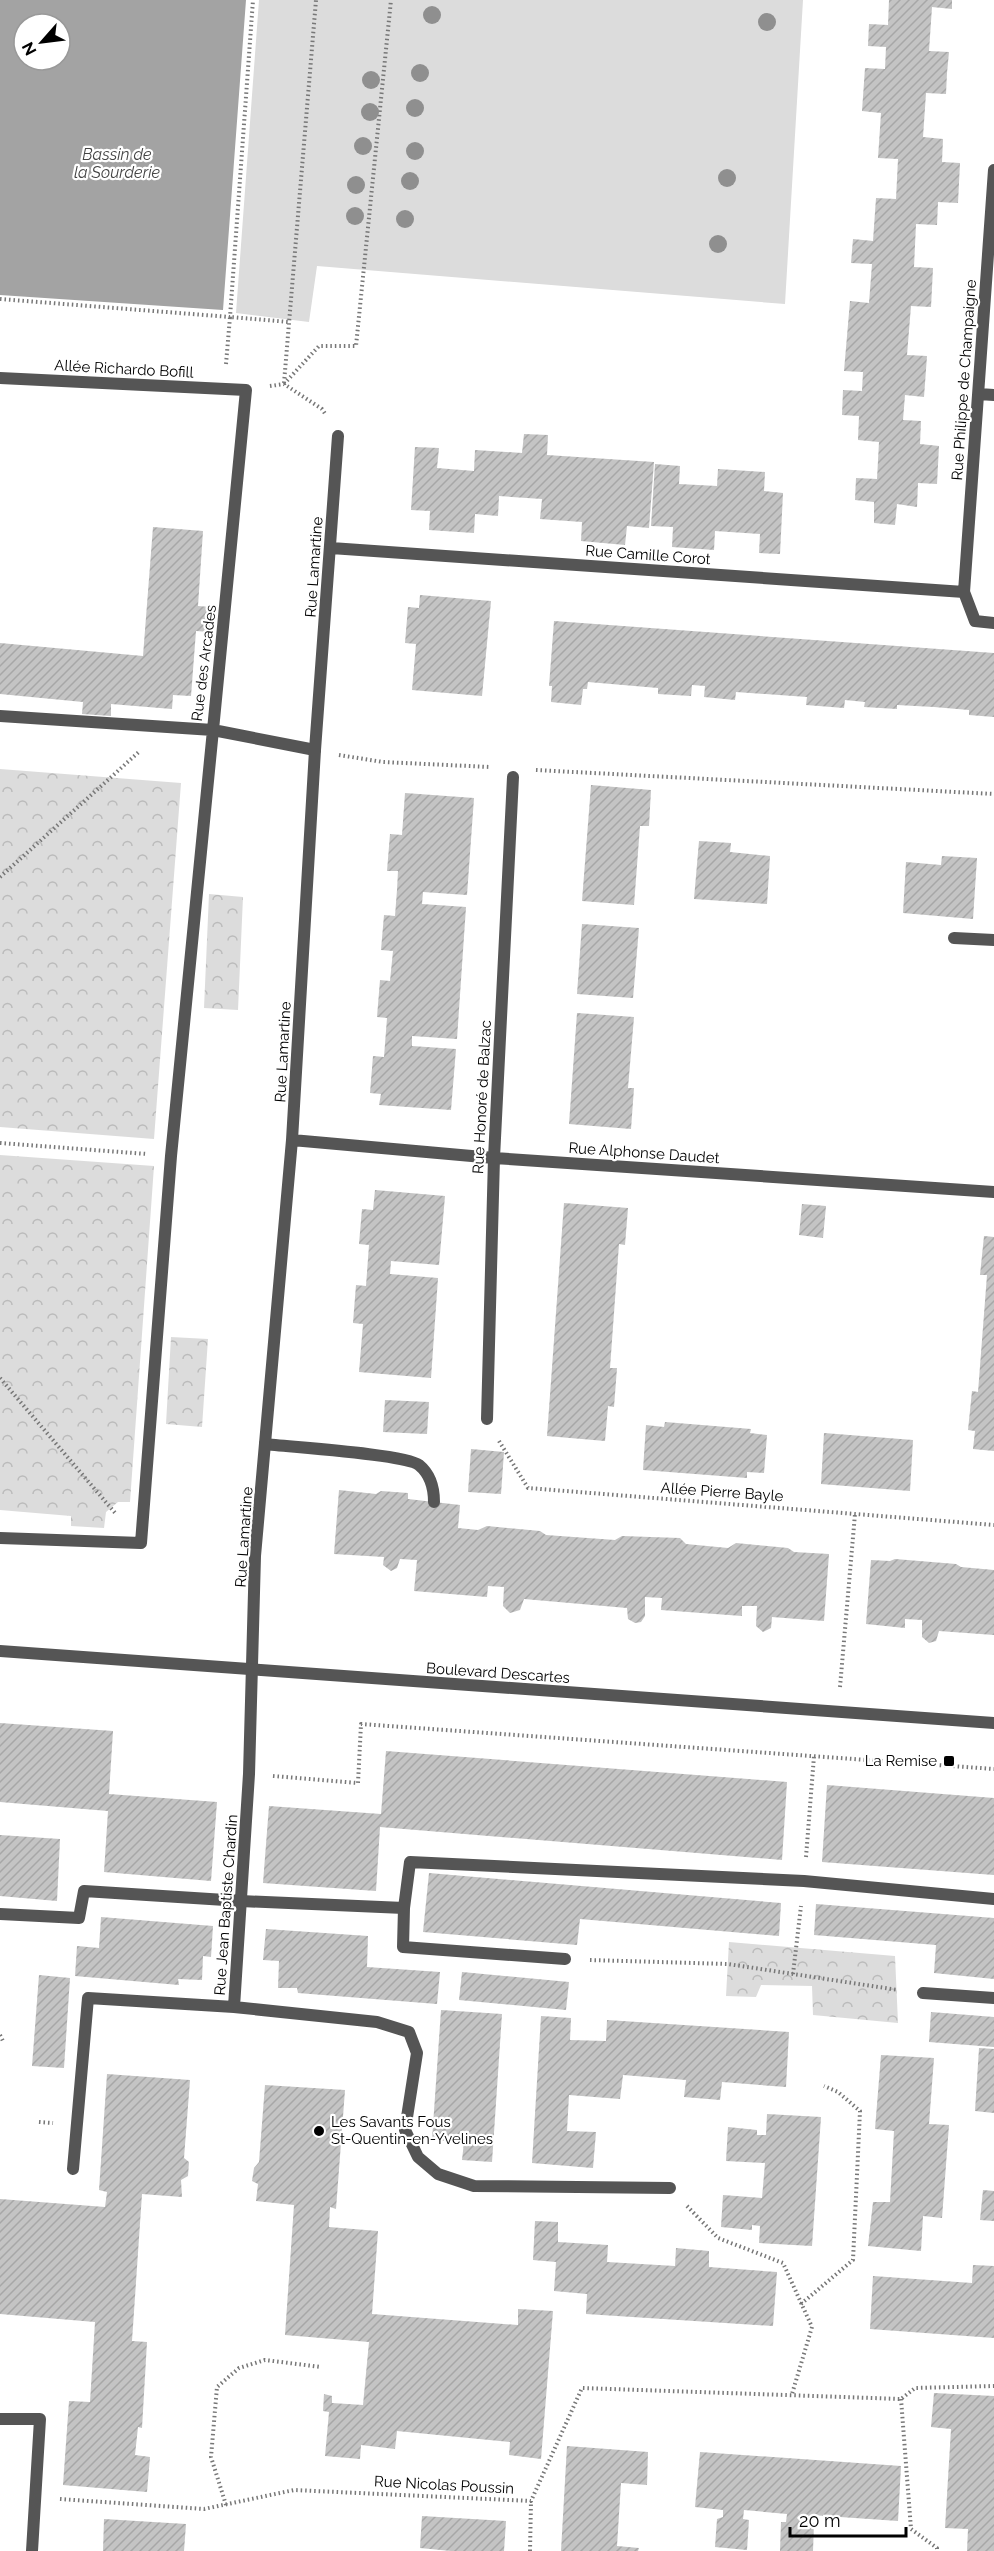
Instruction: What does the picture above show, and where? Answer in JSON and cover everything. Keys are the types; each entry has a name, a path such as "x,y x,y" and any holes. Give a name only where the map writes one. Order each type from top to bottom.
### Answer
{"street":[{"name":"Rue Philippe de Champaigne","path":"964,592 994,170"},
{"name":"Allée Richardo Bofill","path":"0,378 246,390"},
{"name":"Rue des Arcades","path":"0,716 213,730 246,390"},
{"path":"979,394 994,395"},
{"name":"Rue Lamartine","path":"252,1669 255,1633 255,1556 292,1140 315,750 338,436"},
{"name":"Rue Camille Corot","path":"331,548 964,592"},
{"path":"964,592 975,621 994,623"},
{"path":"0,1538 141,1543 171,1156 213,730 315,750"},
{"name":"Rue Honoré de Balzac","path":"487,1419 494,1158 513,777"},
{"path":"954,938 994,940"},
{"name":"Rue Alphonse Daudet","path":"292,1140 494,1158 994,1192"},
{"path":"265,1444 381,1456 417,1463 430,1478 434,1502"},
{"name":"Boulevard Descartes","path":"0,1651 994,1724"},
{"name":"Rue Jean Baptiste Chardin","path":"252,1669 249,1774 234,2007 377,2022 409,2032 417,2053 405,2130 418,2157 438,2174 474,2186 670,2188"},
{"path":"565,1959 403,1947 404,1908 410,1862 804,1881 994,1899"},
{"path":"0,1914 79,1918 84,1891 404,1908"},
{"path":"922,1993 994,1998"},
{"path":"73,2169 88,1998 234,2007"},
{"path":"0,2419 40,2419 32,2551"}],"path":[{"path":"225,389 253,0"},
{"path":"284,384 316,0"},
{"path":"246,390 284,384 319,346 356,346 391,0"},
{"path":"0,299 289,322"},
{"path":"284,384 322,409 338,436"},
{"path":"0,877 167,727"},
{"path":"315,750 382,762 500,768"},
{"path":"535,770 994,794"},
{"path":"0,1143 171,1156"},
{"path":"0,1378 141,1543"},
{"name":"Allée Pierre Bayle","path":"487,1419 528,1488 994,1525"},
{"path":"838,1712 855,1514"},
{"path":"249,1774 358,1783 361,1724 994,1769"},
{"path":"793,1974 804,1881 813,1756"},
{"path":"565,1959 728,1964 922,1993"},
{"path":"0,2035 4,2043"},
{"path":"801,2304 853,2259 860,2111 838,2092 824,2086"},
{"path":"670,2188 718,2238 783,2263 812,2327 792,2394"},
{"path":"226,2505 211,2457 217,2387 238,2368 265,2360 321,2367"},
{"name":"Rue Nicolas Poussin","path":"35,2497 204,2510 294,2490 531,2501 582,2388 901,2399 915,2388 994,2386"},
{"path":"901,2399 910,2529 937,2548 937,2551"},
{"path":"530,2551 531,2501"}],"green space":[{"path":"259,0 803,0 785,304 317,266 309,322 236,313"},
{"path":"0,769 181,783 154,1139 0,1127"},
{"path":"209,894 243,897 238,1010 204,1008"},
{"path":"0,1155 154,1166 130,1502 118,1502 106,1512 104,1528 71,1526 71,1516 0,1510"},
{"path":"171,1337 208,1339 202,1427 166,1424"},
{"path":"729,1942 895,1956 898,2023 813,2015 812,1986 761,1985 756,1997 726,1996"}],"water":[{"name":"Bassin de la Sourderie","path":"0,0 246,0 223,310 0,295"}],"building":[{"path":"889,0 952,0 952,9 932,7 929,51 949,52 946,94 926,93 923,137 943,139 942,162 960,163 958,203 938,202 937,225 916,224 914,267 933,268 931,307 911,306 907,355 927,356 924,397 905,395 903,420 921,421 920,444 939,446 937,484 918,483 917,507 897,504 895,525 874,523 874,502 855,500 856,478 877,479 879,442 858,440 859,416 842,415 843,390 862,391 863,372 844,371 850,301 869,303 872,264 851,263 853,239 873,241 876,198 896,199 898,159 878,158 881,113 862,111 865,68 885,69 886,47 868,46 869,24 888,25"},
{"path":"524,434 548,435 547,455 654,462 649,528 627,526 625,545 581,541 582,522 540,519 542,499 499,496 498,516 475,514 474,533 429,530 430,511 411,510 415,447 439,448 437,468 474,471 475,450 522,453"},
{"path":"655,464 680,466 679,484 717,486 718,469 765,472 764,491 783,493 780,554 759,553 760,534 715,531 714,550 672,547 673,527 651,526"},
{"path":"153,527 203,531 198,606 211,607 210,632 196,631 191,696 173,695 172,709 111,704 111,716 82,714 83,702 0,694 0,643 143,656"},
{"path":"420,595 491,601 482,696 412,690 416,644 405,643 408,607 419,608"},
{"path":"554,621 994,653 994,717 969,715 969,710 934,707 897,705 897,709 864,707 865,702 845,700 844,708 806,705 807,697 736,692 735,700 704,697 705,686 692,685 691,696 658,694 658,688 588,682 587,689 583,689 581,705 551,702 552,686 549,686"},
{"path":"591,785 651,790 649,826 640,826 634,905 582,901"},
{"path":"405,793 474,798 467,895 423,892 422,904 466,907 457,1039 412,1036 412,1046 456,1049 451,1110 379,1105 381,1094 370,1093 373,1056 384,1057 387,1018 377,1017 380,980 390,981 393,951 381,950 384,915 395,916 398,871 387,871 390,834 402,835"},
{"path":"699,841 731,843 730,852 770,856 767,904 694,899"},
{"path":"942,856 977,858 973,919 903,913 906,862 941,865"},
{"path":"582,924 639,928 633,998 577,994"},
{"path":"577,1013 634,1017 628,1088 634,1088 631,1129 569,1124"},
{"path":"375,1190 445,1196 439,1265 391,1261 390,1274 438,1278 431,1378 359,1372 363,1324 353,1323 356,1285 366,1286 369,1245 359,1244 362,1209 373,1210"},
{"path":"564,1203 628,1208 625,1245 619,1244 610,1368 617,1368 614,1407 608,1406 605,1441 547,1436"},
{"path":"802,1204 826,1206 823,1238 799,1235"},
{"path":"984,1236 994,1237 994,1451 973,1449 975,1431 968,1430 972,1391 978,1392 987,1275 980,1275"},
{"path":"385,1400 429,1402 427,1434 383,1432"},
{"path":"665,1422 751,1429 750,1433 767,1435 764,1473 747,1472 747,1478 643,1470 646,1425 664,1427"},
{"path":"824,1433 913,1440 910,1491 821,1484"},
{"path":"471,1449 504,1452 501,1494 468,1492"},
{"path":"339,1490 376,1494 381,1491 408,1493 408,1499 460,1505 458,1528 478,1530 487,1526 540,1531 546,1535 615,1540 622,1536 680,1538 686,1544 728,1548 736,1543 788,1548 794,1552 829,1554 824,1621 772,1617 771,1628 763,1632 756,1626 757,1606 742,1606 742,1616 661,1610 662,1598 645,1597 645,1616 641,1622 635,1623 628,1619 627,1608 524,1599 520,1610 510,1613 503,1606 504,1587 488,1586 487,1597 414,1591 417,1560 400,1559 397,1568 391,1571 383,1565 384,1557 334,1554"},
{"path":"895,1559 994,1570 994,1635 939,1631 936,1641 929,1643 922,1637 922,1620 905,1619 905,1628 866,1624 871,1560"},
{"path":"0,1723 113,1731 109,1794 217,1802 211,1881 104,1872 108,1811 0,1802"},
{"path":"386,1751 787,1782 782,1860 380,1827 376,1891 263,1883 269,1806 381,1814"},
{"path":"827,1785 994,1798 994,1875 822,1862"},
{"path":"0,1835 60,1839 57,1901 0,1896"},
{"path":"429,1873 781,1903 779,1936 580,1919 577,1945 423,1932"},
{"path":"816,1904 994,1918 994,1979 934,1973 936,1945 814,1935"},
{"path":"101,1917 213,1926 211,1957 203,1956 202,1980 178,1979 179,1985 75,1976 77,1946 99,1948"},
{"path":"266,1929 368,1936 367,1967 440,1972 437,2004 298,1993 297,1988 278,1988 279,1961 263,1960"},
{"path":"462,1972 569,1982 566,2010 459,2000"},
{"path":"39,1975 70,1978 64,2068 32,2066"},
{"path":"441,2010 502,2014 492,2162 462,2160 464,2142 432,2140"},
{"path":"931,2012 994,2017 994,2047 929,2042"},
{"path":"541,2016 571,2018 570,2040 606,2041 607,2020 789,2032 786,2087 722,2082 720,2100 684,2097 686,2080 623,2075 620,2099 569,2095 567,2131 596,2132 593,2168 532,2163"},
{"path":"979,2048 994,2049 994,2113 975,2111"},
{"path":"881,2055 934,2058 929,2124 949,2125 942,2218 923,2216 921,2251 868,2246 873,2202 890,2202 894,2131 875,2129"},
{"path":"107,2074 190,2080 184,2158 189,2162 188,2176 181,2180 182,2197 142,2194 132,2341 147,2342 142,2428 138,2427 135,2455 150,2457 147,2492 63,2485 69,2401 90,2402 95,2322 0,2314 0,2199 105,2207 107,2192 99,2190"},
{"path":"265,2085 345,2090 336,2209 330,2207 329,2227 378,2231 372,2314 518,2325 518,2309 553,2311 541,2459 509,2455 510,2442 397,2431 395,2449 361,2445 360,2459 325,2456 329,2412 323,2411 324,2394 332,2396 332,2403 363,2405 369,2342 285,2335 294,2205 256,2201 258,2184 252,2181 254,2168 259,2162"},
{"path":"767,2114 821,2117 812,2246 759,2243 760,2226 752,2225 752,2230 721,2227 723,2195 762,2198 765,2163 726,2161 728,2127 757,2130 757,2135 766,2135"},
{"path":"983,2190 994,2191 994,2221 980,2220"},
{"path":"535,2221 558,2222 558,2242 608,2245 607,2262 675,2266 676,2248 709,2251 709,2267 777,2272 773,2326 586,2314 587,2294 554,2291 556,2262 533,2260"},
{"path":"973,2265 994,2266 994,2338 870,2329 873,2276 972,2283"},
{"path":"934,2393 994,2396 994,2551 967,2551 968,2529 945,2528 951,2429 931,2427"},
{"path":"567,2446 648,2452 647,2485 621,2483 617,2546 639,2548 638,2551 561,2551"},
{"path":"700,2452 901,2466 898,2521 811,2515 810,2522 814,2523 813,2551 780,2551 781,2522 786,2522 787,2514 744,2510 743,2519 749,2520 747,2550 715,2547 717,2519 723,2517 723,2510 695,2507"},
{"path":"422,2516 506,2521 504,2551 451,2551 420,2548"},
{"path":"104,2519 186,2524 184,2551 103,2551"}],"place":[{"name":"La Remise","path":"949,1761"},
{"name":"Les Savants Fous St-Quentin-en-Yvelines","path":"319,2131"}]}
